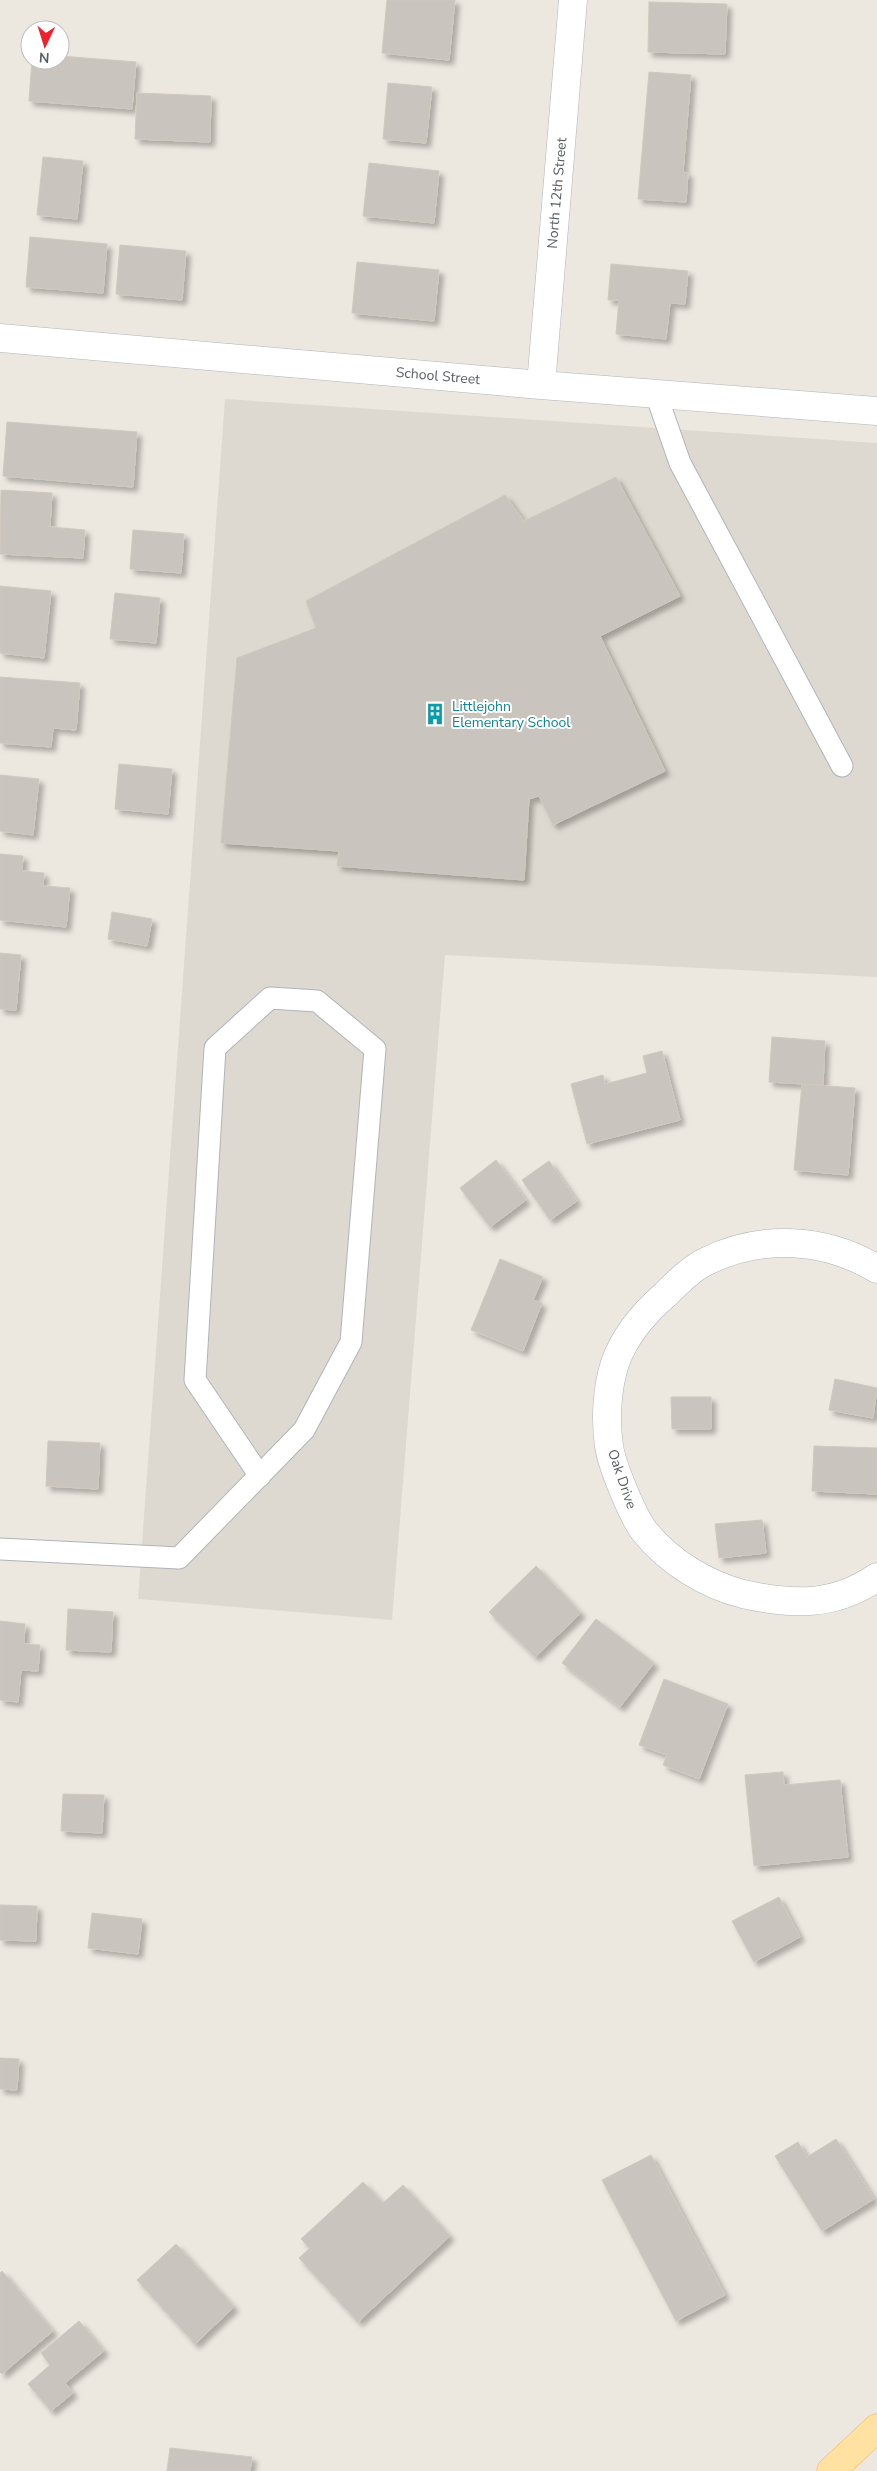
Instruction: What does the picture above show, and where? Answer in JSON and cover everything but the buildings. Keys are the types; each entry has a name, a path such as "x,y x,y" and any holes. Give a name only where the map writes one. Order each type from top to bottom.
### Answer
{"main road":[{"path":"831,2471 877,2428"}],"street":[{"name":"North 12th Street","path":"541,385 573,0"},
{"name":"School Street","path":"0,338 541,385 877,411"},
{"name":"Oak Drive","path":"877,1269 843,1252 820,1245 800,1242 770,1244 738,1250 706,1261 682,1279 645,1312 629,1335 616,1361 608,1388 609,1446 631,1510 645,1532 667,1555 695,1574 732,1591 768,1599 798,1602 821,1601 846,1593 877,1577"}],"lane":[{"path":"656,394 680,463 842,766"},
{"path":"0,1549 179,1558 260,1476 304,1430 350,1342 375,1049 318,1001 270,998 215,1048 195,1380 260,1476"}],"shaded area":[{"path":"225,399 877,443 877,977 445,955 392,1620 138,1599"}],"place":[{"name":"Littlejohn Elementary School","path":"435,714"}]}
